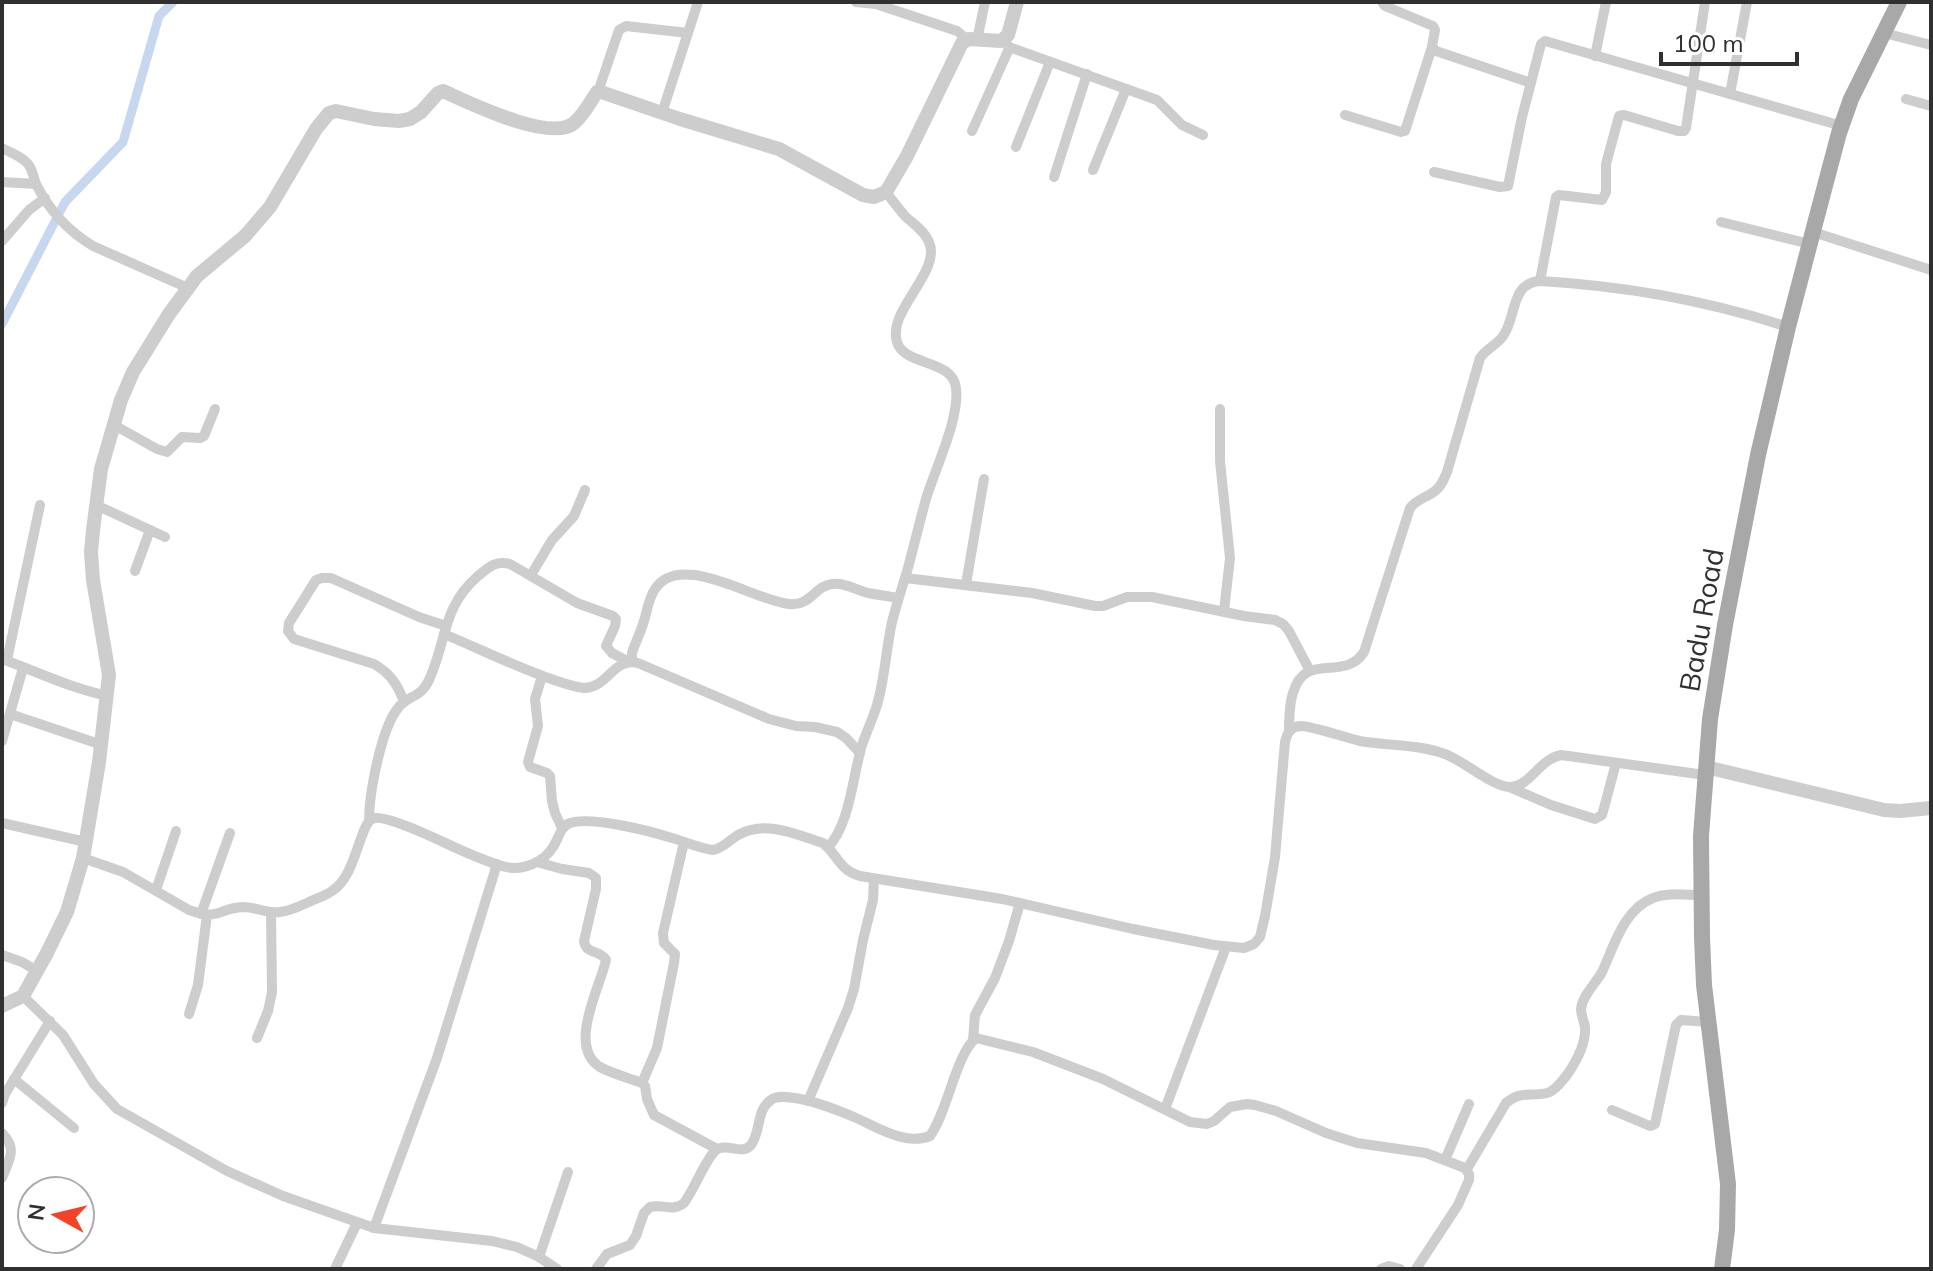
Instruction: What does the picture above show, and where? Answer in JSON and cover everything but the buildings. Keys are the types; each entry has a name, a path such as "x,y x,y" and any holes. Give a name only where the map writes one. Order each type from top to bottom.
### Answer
{"main road":[{"name":"Badu Road","path":"1722,1269 1728,1184 1704,985 1702,895 1701,836 1710,719 1758,455 1811,238 1851,99 1899,2"}],"street":[{"path":"662,113 698,2"},
{"path":"856,2 871,2 957,31 972,40"},
{"path":"972,40 985,2"},
{"path":"972,131 1006,43 1017,2"},
{"path":"1345,115 1405,131 1435,30 1433,26 1382,2"},
{"path":"1595,56 1606,2"},
{"path":"1540,281 1556,197 1602,200 1606,192 1606,164 1619,115 1682,131 1687,125 1705,2"},
{"path":"1730,94 1747,2"},
{"path":"2,1006 23,996 37,971 67,912 83,858 102,745 109,675 91,552 101,469 133,372 169,314 197,276 245,236 270,207 316,129 329,113 336,111 399,121 410,119 443,91 520,123 564,127 574,123 598,92 622,27 688,33"},
{"path":"1884,33 1931,45"},
{"path":"598,92 779,149 863,195 874,197 886,192 962,43 972,40 1001,41 1157,100 1182,125 1203,135"},
{"path":"1434,172 1500,187 1508,186 1531,83 1541,44 1545,41 1842,126"},
{"path":"1432,47 1531,83"},
{"path":"1016,147 1050,62"},
{"path":"1054,177 1087,74"},
{"path":"1093,170 1126,89"},
{"path":"1906,99 1931,106"},
{"path":"2,148 26,162 47,202 67,227 93,246 188,288"},
{"path":"2,182 36,184"},
{"path":"828,847 835,840 841,825 860,753 877,707 898,598 954,410 956,387 951,376 906,354 897,344 900,320 907,301 928,268 931,247 925,234 886,192"},
{"path":"2,241 29,210 47,202"},
{"path":"1721,222 1811,238 1931,270"},
{"path":"369,821 382,819 406,826 497,864 517,868 544,857 553,848 562,828 571,822 602,822 668,836 708,849 720,849 745,831 772,828 823,843 845,869 860,876 1020,903 1108,924 1244,948 1260,937 1275,857 1293,690 1298,679 1309,669 1347,666 1364,652 1410,508 1438,488 1447,472 1480,358 1502,339 1523,288 1540,281 1680,297 1788,327"},
{"path":"114,425 167,452 182,437 204,436 215,409"},
{"path":"1220,409 1220,461 1230,558 1224,611"},
{"path":"966,584 984,479"},
{"path":"531,575 552,540 574,516 585,490"},
{"path":"40,505 4,660 78,689 108,696"},
{"path":"96,505 165,537"},
{"path":"135,571 150,530"},
{"path":"83,858 123,872 189,910 204,915 244,907 281,912 297,908 340,885 369,821 370,795 381,750 396,710 417,696 427,684 454,604 462,592 486,569 502,562 531,575 577,603 613,616 615,626 606,646 612,653 769,719 837,732 860,753"},
{"path":"630,661 655,589 663,580 674,576 701,576 771,601 792,605 809,600 825,585 831,584 898,598"},
{"path":"404,702 394,681 374,664 294,639 288,631 289,623 316,580 331,578 542,676 569,685 590,687 621,663 630,661"},
{"path":"905,578 1032,593 1095,606 1127,597 1165,598 1267,617 1283,624 1289,631 1309,669"},
{"path":"2,741 23,668"},
{"path":"542,676 535,699 538,726 528,762 530,767 550,776 552,801 562,828"},
{"path":"10,714 102,745"},
{"path":"1289,731 1304,726 1364,741 1432,750 1462,761 1494,782 1595,819 1602,815 1616,763"},
{"path":"1507,787 1521,785 1543,763 1554,757 1569,755 1616,763 1706,771 1884,810 1931,808"},
{"path":"2,823 86,842"},
{"path":"156,890 176,831"},
{"path":"189,1014 198,985 204,915 230,833"},
{"path":"642,1083 657,1048 674,963 675,954 664,943 663,933 684,842"},
{"path":"537,862 589,873 596,878 584,941 588,950 606,960 594,993 585,1036 585,1045 594,1062 642,1083 654,1115 717,1149"},
{"path":"374,1228 437,1058 497,864"},
{"path":"808,1101 854,989 873,900 874,879"},
{"path":"1416,1269 1458,1205 1469,1180 1467,1169 1506,1103 1520,1095 1552,1091 1569,1072 1582,1047 1585,1027 1581,1011 1584,1000 1599,978 1624,924 1643,903 1654,897 1702,895"},
{"path":"596,1269 607,1254 633,1241 644,1213 650,1207 672,1209 684,1203 717,1149 749,1148 764,1108 773,1098 790,1097 808,1101 906,1138 925,1139 930,1136 938,1125 966,1050 973,1040 975,1015 995,978 1020,903"},
{"path":"257,1038 272,992 271,912"},
{"path":"1165,1109 1226,947"},
{"path":"2,955 37,971"},
{"path":"23,996 63,1035 94,1084 117,1109 227,1171 283,1196 357,1223 374,1228 492,1241 517,1247 557,1269"},
{"path":"1612,1110 1650,1126 1655,1124 1676,1025 1681,1020 1708,1022"},
{"path":"2,1103 50,1021"},
{"path":"973,1040 981,1038 1033,1052 1103,1079 1190,1122 1207,1124 1230,1107 1255,1105 1357,1143 1426,1153 1467,1169"},
{"path":"14,1079 74,1128"},
{"path":"1445,1160 1469,1104"},
{"path":"2,1133 11,1150 2,1178"},
{"path":"539,1257 568,1172"},
{"path":"335,1269 357,1223"},
{"path":"1381,1269 1389,1266 1400,1269"}],"waterway":[{"path":"2,324 65,202 123,142 159,16 173,2"}]}
